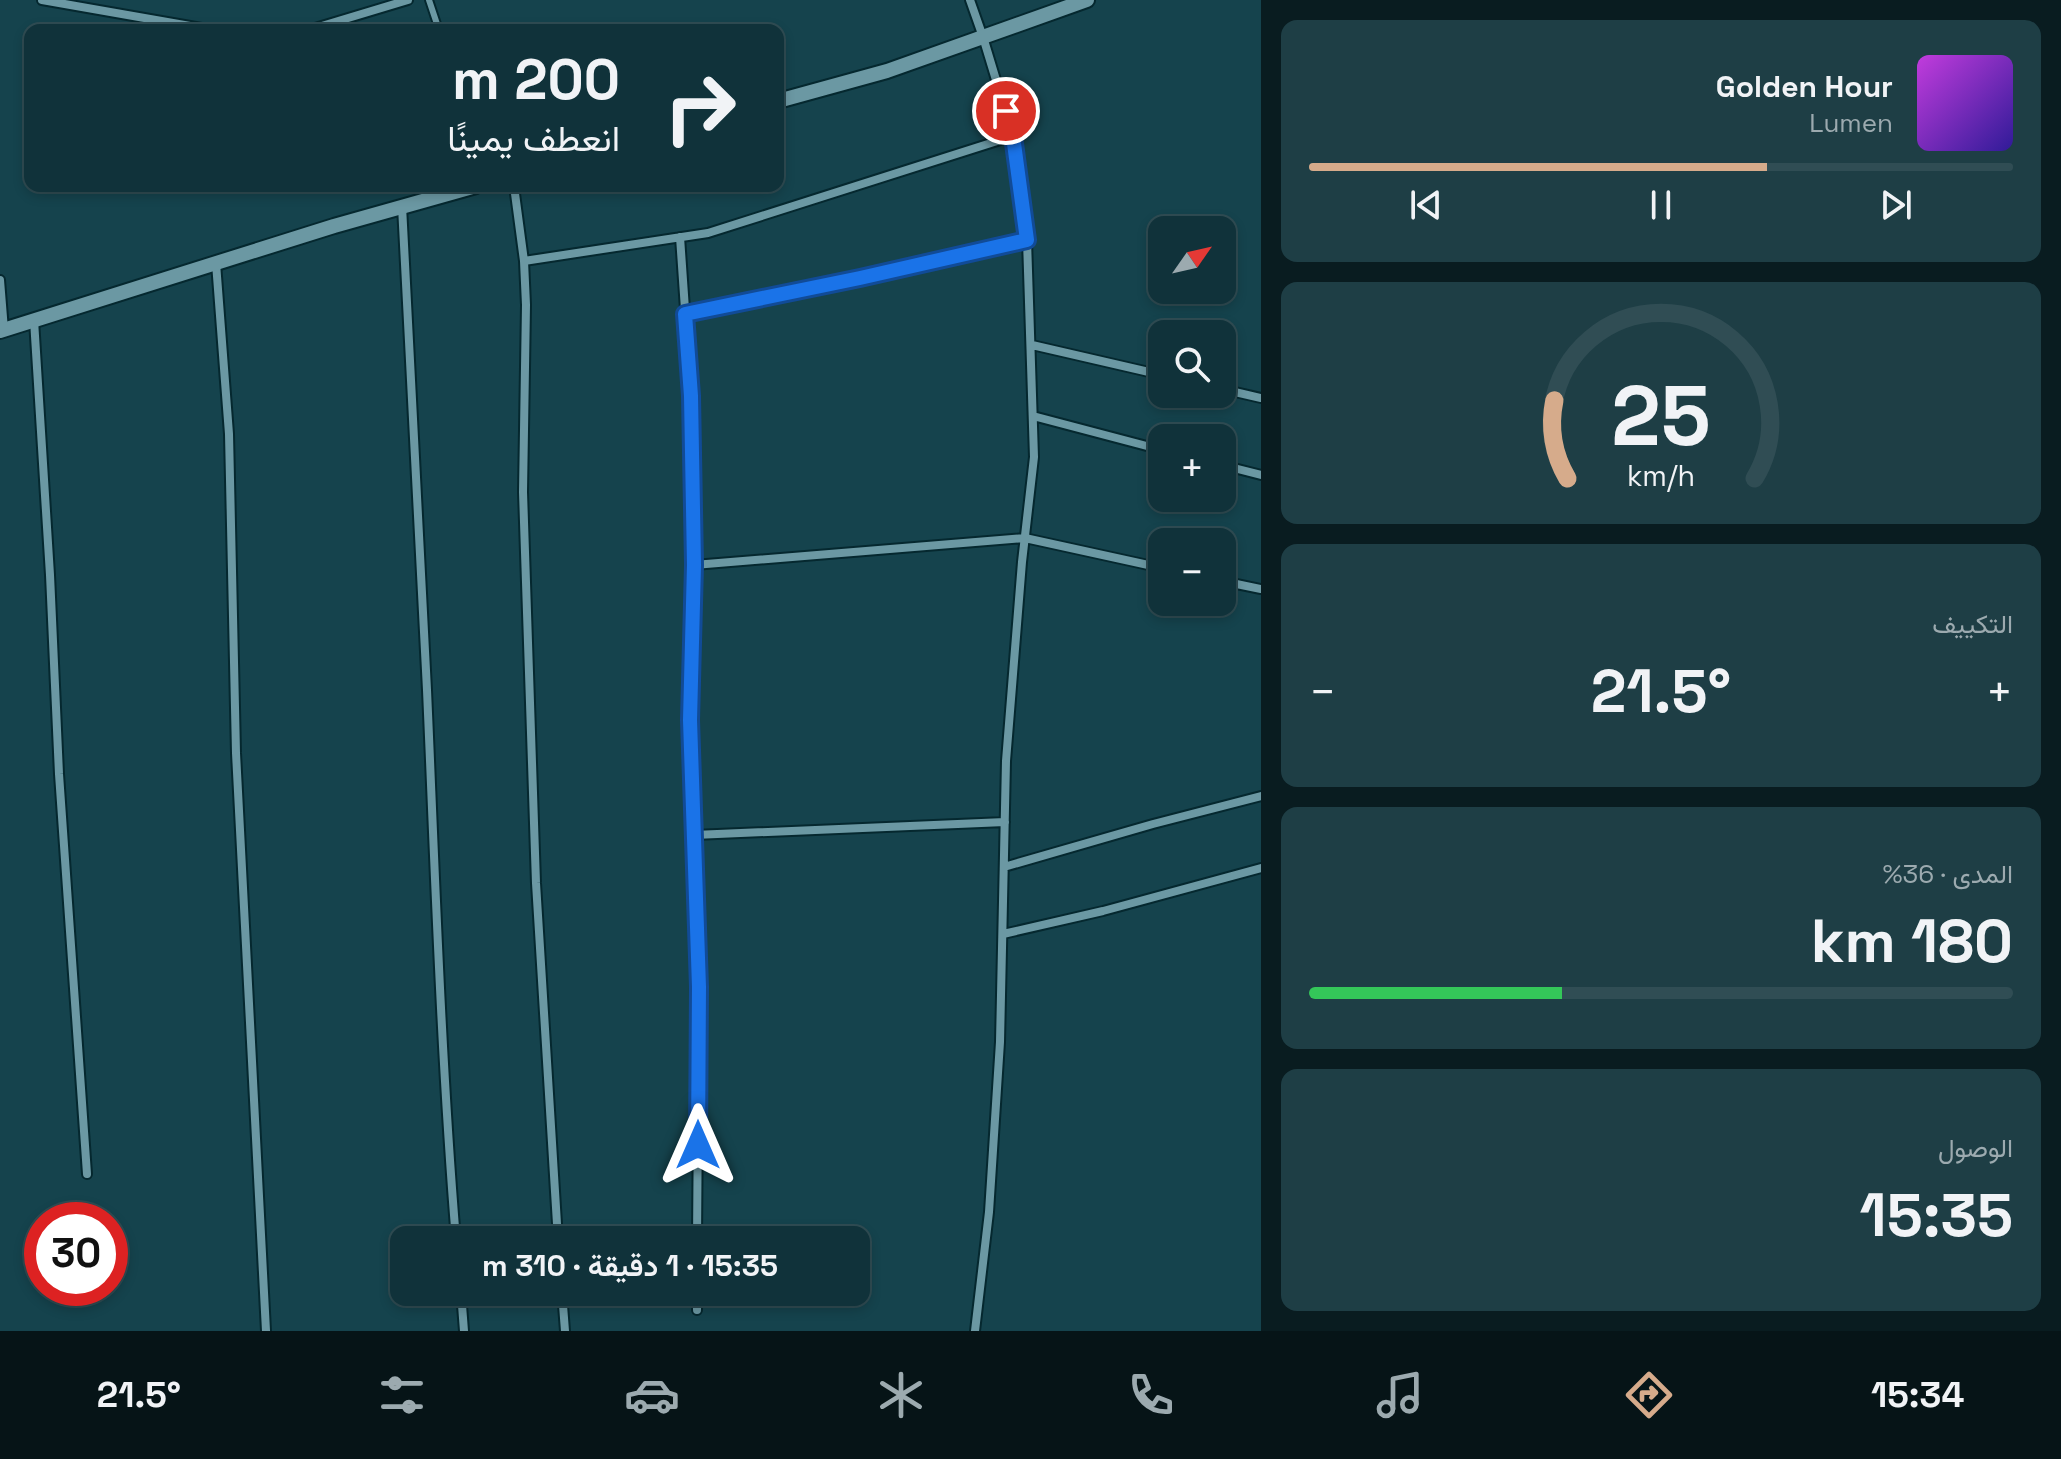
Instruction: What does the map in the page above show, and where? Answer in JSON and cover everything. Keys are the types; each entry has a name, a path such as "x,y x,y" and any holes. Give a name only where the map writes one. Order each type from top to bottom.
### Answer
{"street":[{"path":"42,0 180,24"},
{"path":"328,24 408,0"},
{"path":"970,0 1013,136 1027,240 1034,457 1006,761 1000,1042 989,1212 975,1331"},
{"path":"784,99 887,71 1087,0"},
{"path":"524,261 708,233 1013,136"},
{"path":"0,280 2,330 454,192"},
{"path":"515,192 526,305 523,492 535,867 557,1226"},
{"path":"402,206 446,1118 455,1226"},
{"path":"680,237 691,396 694,565 690,720 699,987 697,1226"},
{"path":"685,314 1027,240"},
{"path":"216,263 229,434 236,753 266,1331"},
{"path":"34,320 59,774 87,1174"},
{"path":"1032,345 1148,372"},
{"path":"1236,392 1261,398"},
{"path":"1033,416 1148,446"},
{"path":"1236,469 1261,475"},
{"path":"694,565 1025,538 1148,565"},
{"path":"1236,584 1261,589"},
{"path":"1004,867 1261,796"},
{"path":"694,835 1005,822"},
{"path":"1003,934 1103,911 1261,868"},
{"path":"462,1306 464,1331"},
{"path":"563,1306 565,1331"}],"lane":[{"path":"429,0 437,24"}],"route":[{"path":"698,1145 699,987 690,720 694,565 691,396 685,314 1027,240 1013,136 1006,111"}]}
